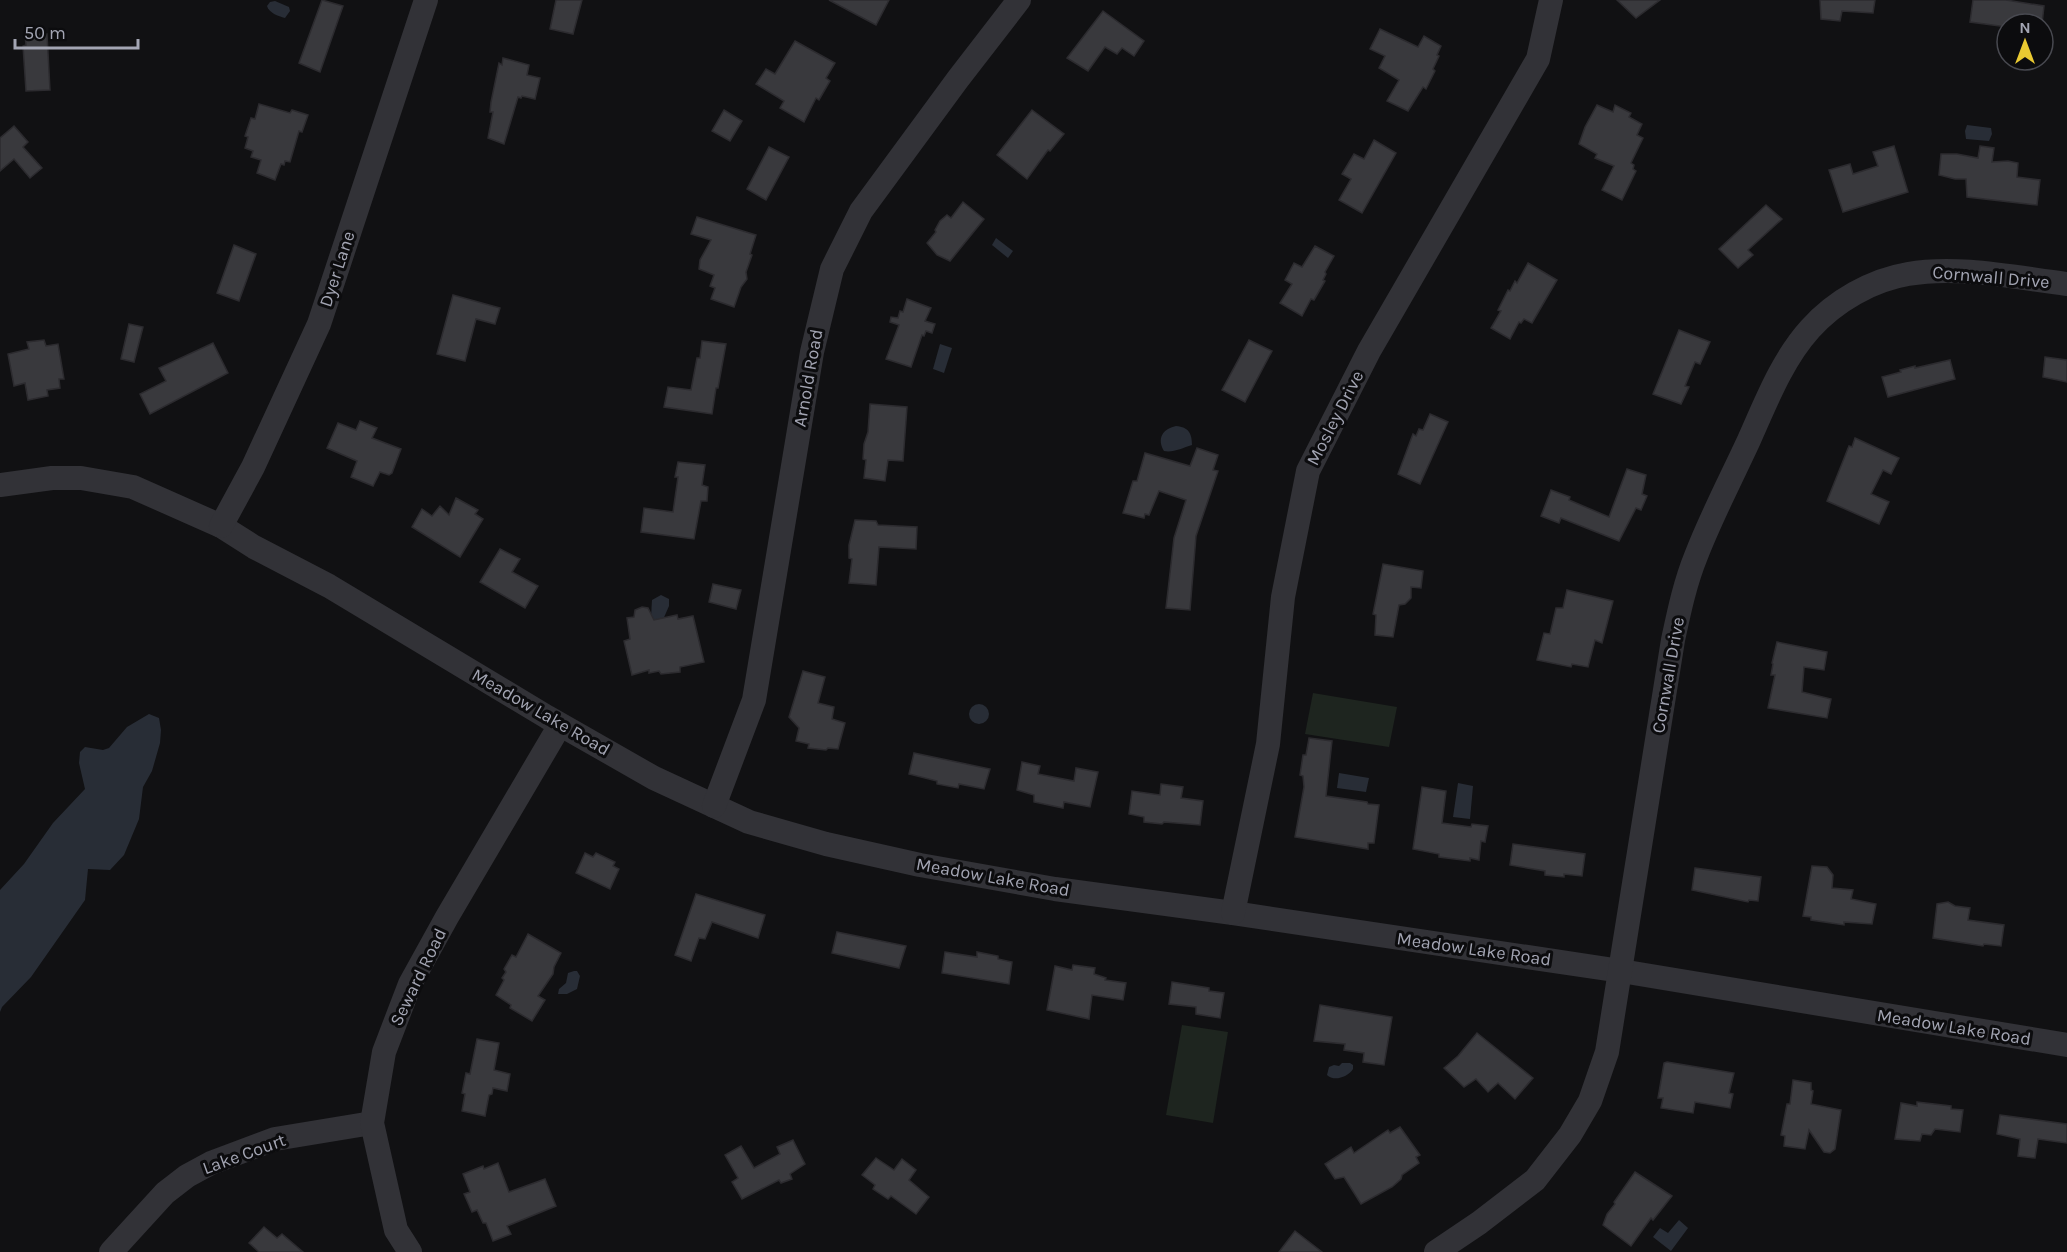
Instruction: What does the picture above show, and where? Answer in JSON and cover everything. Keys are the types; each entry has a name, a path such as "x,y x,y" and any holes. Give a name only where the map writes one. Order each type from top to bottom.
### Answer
{"street":[{"name":"Dyer Lane","path":"221,526 253,467 319,324 426,0"},
{"name":"Arnold Road","path":"714,806 754,700 812,352 831,268 861,211 1019,0"},
{"name":"Mosley Drive","path":"1233,913 1268,744 1283,597 1308,471 1369,351 1538,59 1551,0"},
{"name":"Cornwall Drive","path":"1436,1252 1479,1224 1535,1180 1570,1135 1590,1101 1607,1052 1671,651 1682,598 1707,530 1786,362 1812,327 1825,315 1864,288 1907,274 1959,271 2067,284"},
{"name":"Meadow Lake Road","path":"0,485 52,478 81,478 133,487 221,526 254,547 329,586 560,725 654,778 749,822 825,844 1055,889 1621,971 2067,1045"},
{"name":"Seward Road","path":"410,1252 396,1230 372,1123 384,1052 410,984 560,725"},
{"name":"Lake Court","path":"111,1252 165,1193 187,1176 211,1163 275,1139 372,1123"}],"shaded area":[{"path":"275,1 289,7 290,11 285,18 274,14 268,8 270,2"},
{"path":"1967,125 1991,128 1992,134 1989,141 1966,139"},
{"path":"996,238 1013,251 1008,258 992,245"},
{"path":"940,344 952,348 944,373 933,369"},
{"path":"1176,426 1189,432 1192,445 1174,451 1164,451 1161,442 1162,435 1167,429"},
{"path":"661,595 669,599 669,606 662,622 654,621 651,617 652,600"},
{"path":"1313,693 1397,707 1389,747 1305,734"},
{"path":"979,704 986,707 989,714 986,721 979,724 972,721 969,714 972,707"},
{"path":"149,714 159,718 160,743 152,771 143,787 139,819 124,855 110,870 88,869 85,900 31,977 2,1007 0,1012 0,890 24,864 53,823 85,789 79,763 80,752 85,747 103,750 109,748 127,727"},
{"path":"1339,773 1369,778 1366,792 1337,788"},
{"path":"1458,783 1473,786 1470,819 1453,817"},
{"path":"577,971 580,976 577,989 567,994 558,994 559,989 566,983 568,973"},
{"path":"1182,1025 1228,1032 1213,1123 1166,1115"},
{"path":"1342,1063 1350,1063 1353,1069 1341,1078 1327,1075 1329,1067 1339,1066"},
{"path":"1679,1220 1688,1228 1671,1251 1653,1237 1660,1228 1668,1233"}],"building":[{"path":"322,0 343,6 320,72 299,63"},
{"path":"556,0 582,0 573,34 550,29"},
{"path":"829,0 889,0 876,25"},
{"path":"1617,0 1660,0 1636,18"},
{"path":"1820,0 1875,0 1873,13 1842,11 1840,21 1821,19"},
{"path":"1973,0 2006,0 2044,6 2043,12 1995,12 1995,25 1970,22"},
{"path":"1103,11 1144,41 1134,56 1122,48 1117,54 1105,47 1088,71 1067,58"},
{"path":"1380,29 1418,47 1424,36 1441,46 1433,69 1435,71 1426,89 1423,87 1408,111 1387,101 1399,80 1379,68 1385,56 1370,49"},
{"path":"47,34 50,90 26,91 23,46 26,45 25,35"},
{"path":"795,41 835,63 826,78 830,81 819,100 816,98 804,122 780,108 784,101 756,84 766,69 775,74"},
{"path":"503,58 529,65 527,75 540,78 535,99 518,97 504,144 488,138 493,112 490,112 491,102 499,63 502,65"},
{"path":"259,104 290,113 292,110 308,115 302,132 299,131 290,162 285,161 284,165 281,164 275,180 257,173 261,160 251,157 253,151 245,148 248,137 245,136 251,118 255,119"},
{"path":"1597,105 1613,112 1615,105 1631,113 1629,117 1642,124 1637,135 1643,138 1631,163 1636,171 1622,200 1602,190 1614,166 1595,158 1597,154 1579,144"},
{"path":"724,110 742,121 730,141 712,131"},
{"path":"1032,110 1064,134 1050,151 1048,150 1027,179 997,155"},
{"path":"14,126 28,142 23,147 42,168 30,178 14,159 0,171 0,138"},
{"path":"1374,140 1396,153 1362,213 1339,200 1351,179 1342,174 1354,154 1364,159"},
{"path":"1894,146 1908,192 1843,212 1829,170 1850,164 1853,174 1878,166 1873,152"},
{"path":"1980,146 1994,148 1992,162 2018,163 2017,177 2040,180 2037,205 1967,197 1966,179 1939,175 1941,154 1978,158"},
{"path":"769,147 789,157 766,200 747,189"},
{"path":"963,202 984,219 950,261 937,255 927,243 936,232 940,221 947,215 951,218"},
{"path":"1766,205 1782,219 1748,250 1753,255 1738,268 1719,249"},
{"path":"697,217 756,235 746,272 747,279 741,287 734,307 711,299 715,288 710,286 714,275 699,269 700,260 711,240 691,234"},
{"path":"234,245 256,254 239,301 217,293"},
{"path":"1315,246 1334,256 1325,272 1323,280 1325,281 1314,300 1311,299 1302,316 1280,303 1292,284 1285,280 1294,263 1302,267"},
{"path":"1528,263 1557,280 1532,323 1524,319 1521,323 1519,322 1510,339 1491,328 1501,311 1498,310 1508,290 1510,291 1515,281 1517,283"},
{"path":"453,295 500,308 495,324 476,319 465,361 437,354"},
{"path":"907,299 931,308 925,321 935,324 932,333 926,331 924,336 922,335 911,367 886,359 899,325 890,322 891,317 898,318 900,311 903,312"},
{"path":"129,324 143,327 134,362 121,359"},
{"path":"1679,330 1710,342 1700,364 1695,362 1685,386 1689,387 1681,404 1653,394"},
{"path":"44,340 46,346 58,344 64,379 59,379 60,388 47,390 48,396 28,400 25,383 14,386 8,354 29,349 27,342"},
{"path":"1249,340 1272,351 1245,402 1222,390"},
{"path":"702,341 726,344 712,414 664,407 668,387 691,390"},
{"path":"213,343 228,373 150,414 140,394 166,381 159,368"},
{"path":"2045,357 2067,360 2067,382 2043,377"},
{"path":"1950,360 1955,379 1888,397 1882,377 1915,366 1915,368"},
{"path":"870,404 907,407 903,461 888,460 885,481 864,478 866,460 863,459 864,444 868,432"},
{"path":"1430,414 1448,422 1420,484 1398,474 1413,434 1416,436 1419,429 1423,430"},
{"path":"360,421 377,428 372,438 401,449 392,473 389,475 380,472 373,486 351,477 357,461 327,448 338,423 356,430"},
{"path":"1855,438 1899,458 1891,474 1883,470 1871,494 1889,502 1879,524 1827,501 1849,446 1852,447"},
{"path":"1197,448 1218,455 1213,470 1218,471 1196,536 1190,610 1166,608 1174,538 1186,500 1159,491 1149,515 1145,514 1144,518 1123,513 1133,481 1137,481 1145,453 1190,466"},
{"path":"678,462 705,465 702,485 708,487 707,501 701,501 694,539 641,532 644,508 673,512"},
{"path":"1627,469 1646,475 1642,494 1647,496 1641,510 1636,508 1619,541 1561,518 1559,523 1541,516 1551,490 1609,517"},
{"path":"456,498 478,510 475,514 483,519 460,557 412,527 422,509 432,516 440,506 449,515"},
{"path":"855,520 876,521 878,525 917,527 916,549 879,547 876,585 849,583 852,559 849,558 849,545"},
{"path":"500,549 520,559 512,572 538,586 525,608 480,582"},
{"path":"1383,564 1423,571 1421,588 1411,587 1411,598 1405,604 1399,605 1393,637 1375,635 1376,615 1373,614"},
{"path":"713,584 741,590 736,609 709,602"},
{"path":"1567,590 1613,601 1602,643 1595,640 1588,667 1572,664 1571,667 1537,660 1544,633 1550,634 1556,608 1563,608"},
{"path":"642,607 648,608 654,620 677,615 678,619 693,616 704,662 680,667 680,672 661,674 659,671 649,673 649,670 632,675 624,641 630,639 627,618 634,617 635,610"},
{"path":"1777,642 1827,652 1824,670 1804,667 1802,692 1831,699 1827,718 1768,708 1775,675 1771,675"},
{"path":"803,671 825,677 818,703 834,707 832,719 845,723 838,749 808,748 809,744 796,741 799,728 789,717"},
{"path":"1309,738 1332,741 1326,796 1379,805 1374,843 1368,843 1368,849 1295,837 1304,787 1303,776 1300,775 1303,755 1306,755"},
{"path":"914,753 990,769 984,789 959,784 958,788 937,784 937,781 909,774"},
{"path":"1022,762 1040,766 1038,774 1074,781 1076,768 1098,772 1090,807 1064,802 1063,808 1034,802 1034,795 1017,790"},
{"path":"1161,784 1183,787 1181,798 1203,801 1200,825 1144,822 1144,817 1129,814 1132,791 1160,795"},
{"path":"1422,787 1446,791 1442,823 1471,827 1472,824 1488,826 1485,842 1481,841 1479,860 1439,857 1439,854 1413,849"},
{"path":"1513,844 1585,854 1582,876 1545,875 1545,871 1510,865"},
{"path":"585,853 593,857 596,853 615,862 613,866 619,869 610,889 576,873"},
{"path":"1812,866 1827,867 1833,875 1832,888 1853,890 1851,899 1876,904 1872,924 1844,922 1844,925 1811,920 1811,917 1803,916"},
{"path":"1695,868 1761,877 1758,901 1749,900 1748,902 1692,890"},
{"path":"696,894 765,915 758,938 712,922 705,939 699,938 691,961 675,955"},
{"path":"1948,902 1955,906 1970,908 1968,920 2004,925 2001,946 1984,944 1983,946 1933,938 1937,904"},
{"path":"837,932 906,946 899,968 832,953"},
{"path":"528,934 561,953 553,974 538,996 545,1000 532,1021 510,1008 511,1005 496,995 504,980 502,978 506,972 504,969 512,955 516,957"},
{"path":"945,952 977,957 977,952 998,956 998,959 1012,962 1009,984 942,973"},
{"path":"1073,965 1095,968 1094,974 1106,978 1105,980 1126,983 1123,1000 1092,995 1089,1019 1047,1010 1055,966 1072,970"},
{"path":"1172,982 1224,993 1220,1018 1196,1014 1196,1007 1169,1004"},
{"path":"1320,1005 1392,1017 1384,1065 1363,1062 1364,1053 1344,1050 1345,1044 1314,1041"},
{"path":"1477,1033 1533,1078 1515,1099 1498,1083 1488,1092 1476,1079 1464,1087 1444,1068 1458,1056"},
{"path":"477,1039 499,1043 494,1070 510,1074 507,1091 493,1088 492,1094 489,1095 485,1116 462,1111 465,1094 462,1093 466,1073 470,1074"},
{"path":"1664,1063 1734,1073 1729,1093 1733,1094 1730,1108 1695,1102 1693,1113 1661,1108 1663,1098 1658,1098"},
{"path":"1793,1080 1811,1083 1813,1091 1811,1104 1841,1110 1835,1149 1830,1153 1824,1152 1809,1130 1805,1149 1784,1146 1785,1136 1781,1135 1787,1104 1790,1104"},
{"path":"1917,1102 1951,1106 1951,1109 1963,1110 1960,1132 1935,1129 1931,1135 1922,1134 1920,1141 1895,1139 1901,1103 1917,1106"},
{"path":"2000,1115 2067,1124 2067,1143 2038,1139 2035,1158 2018,1156 2020,1139 1997,1134"},
{"path":"1400,1127 1420,1155 1416,1157 1419,1163 1402,1175 1392,1187 1361,1204 1344,1177 1335,1179 1325,1164 1351,1147 1354,1153 1388,1130 1390,1133"},
{"path":"793,1140 805,1164 790,1174 792,1179 781,1183 779,1180 742,1199 732,1182 738,1178 725,1155 741,1146 754,1168 780,1154 777,1147"},
{"path":"876,1158 894,1170 902,1159 916,1170 909,1180 929,1197 916,1214 891,1196 888,1199 873,1189 875,1185 862,1175"},
{"path":"498,1163 509,1192 545,1179 556,1206 507,1226 511,1234 493,1241 486,1223 483,1223 477,1210 472,1212 464,1194 470,1192 463,1174"},
{"path":"1635,1172 1672,1196 1653,1220 1651,1218 1631,1246 1603,1225 1614,1202"},
{"path":"264,1227 277,1238 282,1234 303,1252 259,1252 249,1243"},
{"path":"1295,1231 1322,1252 1279,1252"}]}
